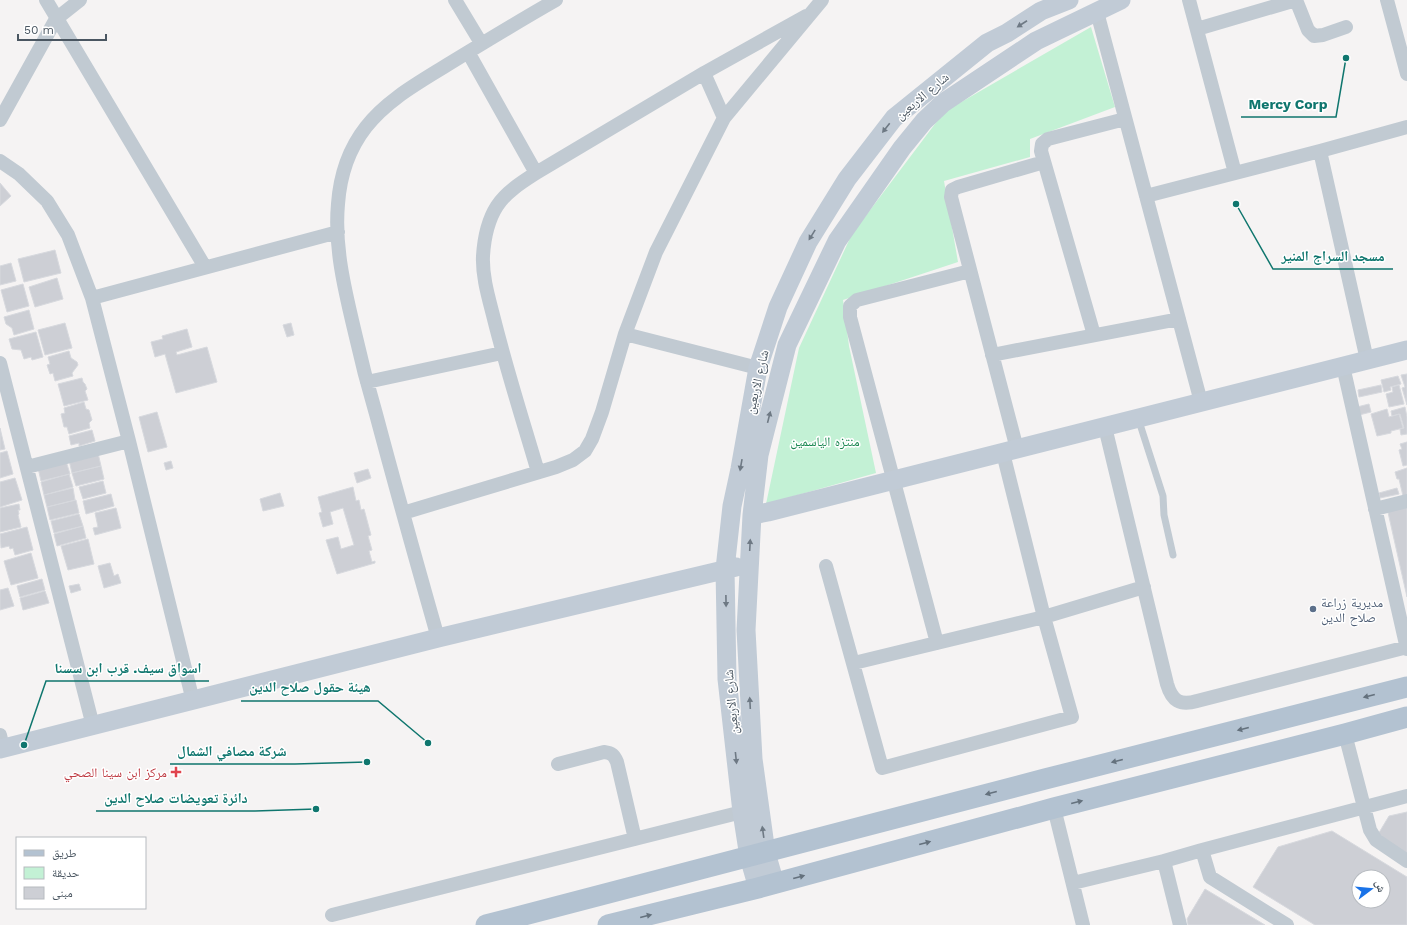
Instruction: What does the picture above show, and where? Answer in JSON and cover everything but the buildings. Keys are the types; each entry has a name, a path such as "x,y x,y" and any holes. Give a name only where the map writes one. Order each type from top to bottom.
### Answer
{"main road":[{"name":"شارع الاربعين","path":"766,886 758,855 742,812 727,679 725,569 732,506 758,368 778,307 808,242 847,178 894,118 987,44 1007,33 1037,6 1069,0"},
{"path":"758,855 746,630 749,565 752,515 759,455 787,345 837,241 902,148 924,121 943,103 1036,41 1120,0"},
{"path":"987,44 999,65"},
{"path":"752,515 1407,350"},
{"path":"1,744 93,726 438,638 725,569 749,565"},
{"path":"486,925 1045,779 1407,687"},
{"path":"611,925 766,886 1054,808 1407,717"}],"street":[{"path":"46,0 205,268"},
{"path":"0,120 56,19 80,0"},
{"path":"455,0 482,43"},
{"path":"438,638 367,382 345,294 338,232 337,206 340,184 343,169 349,154 366,127 377,115 407,90 482,43 556,0"},
{"path":"403,513 556,467 573,460 584,451 596,428 625,334 656,252 724,118 822,0"},
{"path":"1189,0 1235,173"},
{"path":"1197,29 1296,0 1308,30 1314,36 1323,35 1346,26"},
{"path":"1387,0 1407,74"},
{"path":"538,472 502,353 484,271 483,257 485,244 497,206 519,184 536,173 704,72 813,12"},
{"path":"1097,12 1201,402"},
{"path":"468,52 536,173"},
{"path":"704,72 724,118"},
{"path":"1094,335 1041,150 1042,144 1048,139 1125,119"},
{"path":"1146,196 1407,127"},
{"path":"1320,151 1367,360"},
{"path":"0,161 20,174 47,201 68,235 92,298 193,701"},
{"path":"826,566 882,768 1072,717 1044,616 992,355 951,197 952,190 958,187 1044,162"},
{"path":"92,298 338,232"},
{"path":"937,643 850,317 850,306 856,300 970,271"},
{"path":"992,355 1178,319"},
{"path":"625,334 758,368"},
{"path":"367,382 502,353"},
{"path":"0,363 93,726"},
{"path":"1105,427 1170,694 1177,701 1187,704 1407,648 1405,629 1375,509 1343,366"},
{"path":"26,467 129,441"},
{"path":"1375,509 1407,501"},
{"path":"854,663 1044,616 1144,587"},
{"path":"1345,734 1370,830 1376,840 1407,861"},
{"path":"558,764 604,752 611,753 617,762 635,839"},
{"path":"1073,883 1164,861 1407,796"},
{"path":"1054,808 1084,925"},
{"path":"332,915 742,812"},
{"path":"1202,850 1210,877 1287,925"},
{"path":"1164,861 1180,925"}],"lane":[{"path":"1138,418 1163,496 1164,515 1173,555"}],"green space":[{"name":"منتزه الياسمين","path":"1091,27 1115,107 1030,139 1030,157 944,181 958,262 843,300 849,346 876,473 766,504 799,348 852,234 944,112"}],"place":[{"name":"Mercy Corp","path":"1346,58"},
{"name":"مسجد السراج المنير","path":"1236,204"},
{"name":"مديرية زراعة صلاح الدين","path":"1313,609"},
{"name":"هيئة حقول صلاح الدين","path":"428,743"},
{"name":"اسواق سيف. قرب ابن سسنا","path":"24,745"},
{"name":"شركة مصافي الشمال","path":"367,762"},
{"name":"مركز ابن سينا الصحي","path":"176,772"},
{"name":"دائرة تعويضات صلاح الدين","path":"316,809"}]}
